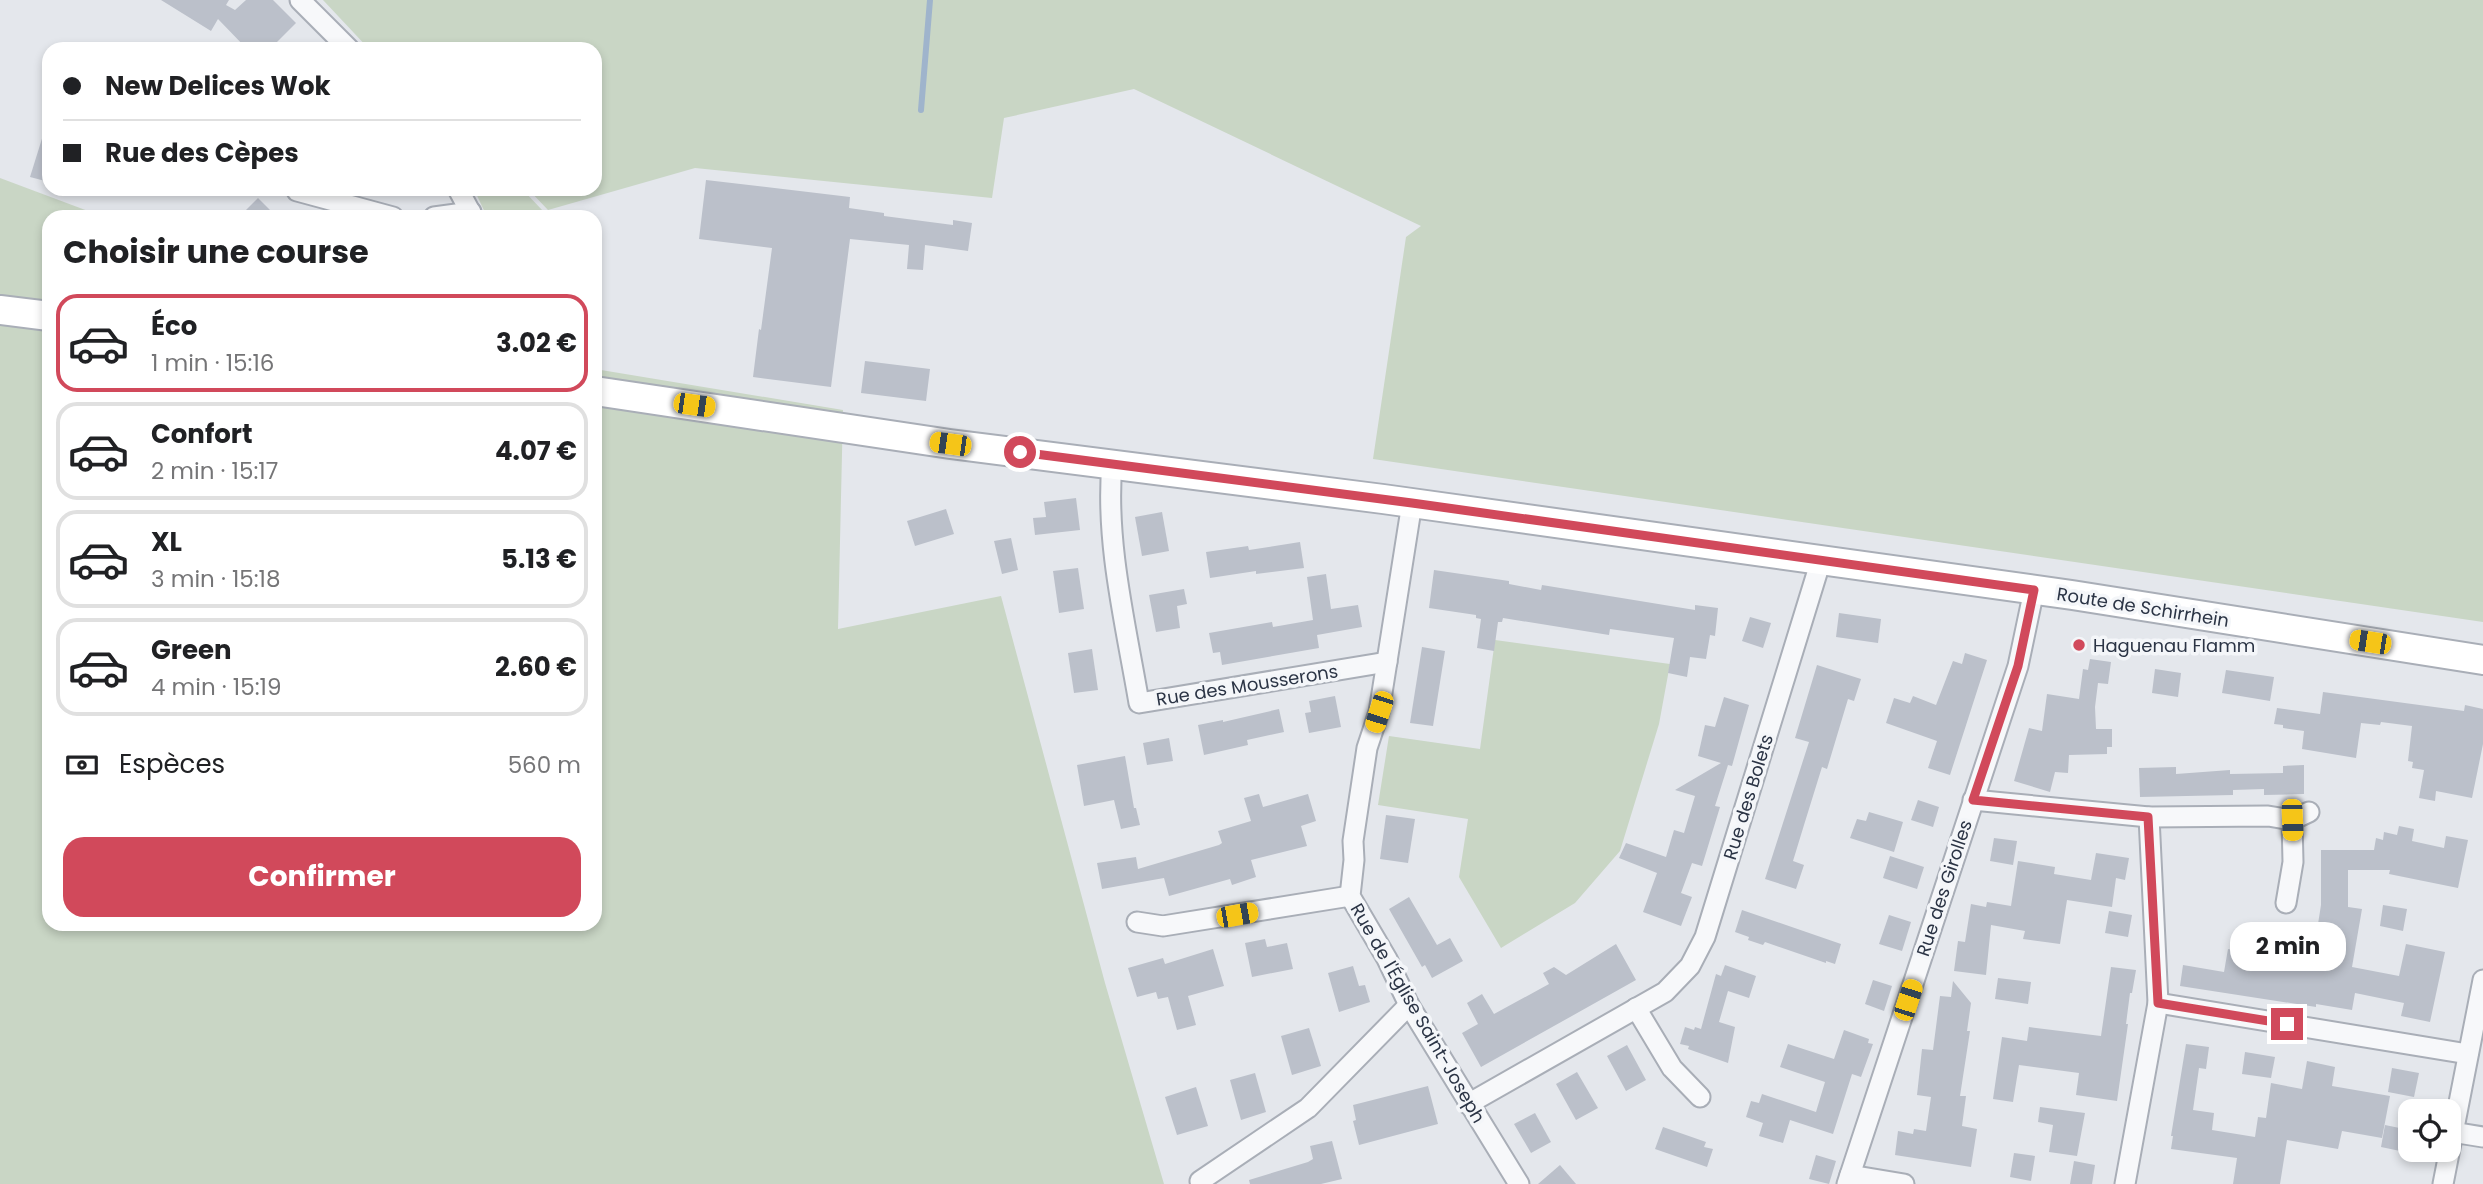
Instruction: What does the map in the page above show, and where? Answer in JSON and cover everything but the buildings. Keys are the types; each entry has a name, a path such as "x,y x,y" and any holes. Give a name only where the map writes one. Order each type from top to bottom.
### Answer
{"street":[{"path":"300,0 342,42"},
{"path":"316,196 367,210"},
{"path":"0,310 42,316"},
{"name":"Route de Schirrhein","path":"602,392 922,440 1412,503 2034,590 2483,660"},
{"name":"Rue des Mousserons","path":"1112,464 1112,538 1139,703 1387,662"},
{"name":"Rue de l'Église Saint-Joseph","path":"1412,503 1379,712 1367,748 1353,841 1350,896 1388,959 1409,1005 1519,1184"},
{"name":"Rue des Bolets","path":"1468,1104 1665,992 1690,966 1704,937 1821,560"},
{"name":"Rue des Girolles","path":"1848,1180 2018,666 2034,590"},
{"path":"1973,800 2148,817 2300,816 2286,903"},
{"path":"2125,1184 2158,1003 2148,817"},
{"path":"1137,922 1163,926 1350,896"},
{"path":"2459,1099 2483,980"},
{"path":"2158,1003 2468,1054"},
{"path":"1200,1181 1308,1108 1409,1005"},
{"path":"1636,1008 1672,1068 1700,1097"},
{"path":"2461,1133 2483,1137"},
{"path":"2443,1184 2447,1162"},
{"path":"1848,1180 1904,1184"}],"green space":[{"path":"323,0 2483,0 2483,622 1373,459 1406,237 1421,226 1134,89 1004,118 992,198 695,168 602,195 602,42 362,42"},
{"path":"0,178 42,196 85,210 42,210 42,931 602,931 602,370 843,410 838,629 1001,596 1105,983 1164,1184 0,1184"},
{"path":"477,196 529,196 542,210 484,210"},
{"path":"535,196 597,196 548,210"},
{"path":"1495,640 1670,664 1659,724 1620,851 1575,903 1501,948 1459,877 1468,819 1378,805 1389,736 1480,749"}],"waterway":[{"path":"921,110 930,0"}],"place":[{"name":"Haguenau Flamm","path":"2079,645"}],"route":[{"path":"1020,452 1412,503 2034,590 2018,666 1973,800 2148,817 2158,1003 2287,1024"}]}
